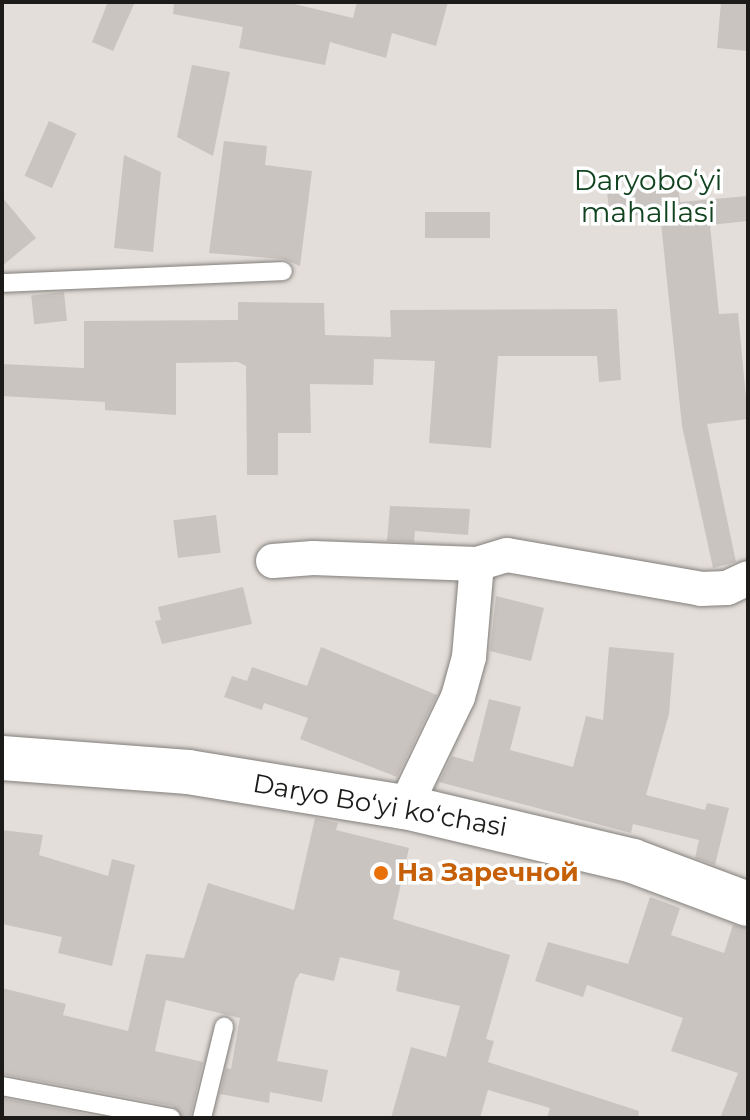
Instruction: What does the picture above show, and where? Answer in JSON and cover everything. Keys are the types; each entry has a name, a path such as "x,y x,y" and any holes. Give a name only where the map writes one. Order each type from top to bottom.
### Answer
{"street":[{"path":"273,561 313,558 477,564 507,555 701,589 727,588 748,578"},
{"path":"405,807 458,697 469,657 477,564"},
{"name":"Daryo Boʻyi koʻchasi","path":"2,758 188,772 405,807 633,861 748,904"}],"lane":[{"path":"2,283 283,271"},
{"path":"202,1118 224,1027"},
{"path":"2,1086 171,1118"}],"building":[{"path":"108,2 135,2 113,51 92,42"},
{"path":"174,2 286,2 353,18 357,2 448,2 436,46 392,33 386,58 330,42 325,65 239,48 243,27 173,14"},
{"path":"721,2 748,2 748,51 717,48"},
{"path":"192,65 230,72 213,156 177,137"},
{"path":"49,121 76,133 52,188 25,176"},
{"path":"224,141 267,146 265,165 312,171 300,266 283,259 209,253"},
{"path":"124,155 161,172 153,252 114,248"},
{"path":"678,185 680,202 748,196 748,221 710,225 719,314 738,313 748,419 707,424 736,562 713,568 682,426 660,213 610,218 607,192"},
{"path":"2,197 36,238 2,266"},
{"path":"425,212 490,212 490,238 425,238"},
{"path":"64,292 67,321 34,324 31,295"},
{"path":"238,302 324,303 325,335 391,337 390,310 617,309 621,380 599,382 597,356 498,356 491,448 429,443 435,361 374,359 373,385 310,384 311,433 278,433 278,475 247,475 246,366 238,362 176,363 176,415 105,410 105,402 2,396 2,364 84,368 84,321 238,320"},
{"path":"390,506 470,509 468,535 415,531 414,542 387,541"},
{"path":"216,515 221,553 178,558 173,520"},
{"path":"243,587 252,624 162,644 155,621 161,620 158,607"},
{"path":"496,596 544,608 531,661 490,651"},
{"path":"321,647 437,695 397,777 300,739 308,718 264,703 262,710 224,697 232,676 247,681 252,667 307,686"},
{"path":"609,647 674,653 669,714 646,795 705,810 707,803 729,808 715,865 695,858 699,840 633,824 631,833 439,782 452,756 473,762 489,699 521,707 510,750 573,767 586,716 603,720"},
{"path":"315,818 338,823 336,830 409,848 393,919 510,955 486,1039 494,1041 488,1062 639,1111 638,1118 547,1118 550,1108 488,1090 480,1118 391,1118 411,1047 446,1057 460,1006 396,991 400,971 340,957 334,981 300,973 295,981 277,1061 328,1070 322,1102 270,1092 269,1103 220,1094 226,1068 231,1069 240,1018 166,1000 155,1051 203,1062 190,1118 183,1118 173,1106 2,1074 2,988 66,1004 63,1015 128,1031 146,954 184,958 208,883 294,910"},
{"path":"2,830 43,835 39,855 108,876 112,859 135,865 112,966 58,953 62,937 2,924"},
{"path":"650,897 680,908 671,935 724,953 733,925 748,928 748,1118 720,1118 738,1073 671,1051 683,1018 587,985 583,997 535,981 548,942 628,964"},
{"path":"2,1098 106,1118 2,1118"}],"place":[{"name":"На Заречной","path":"381,873"}],"district":[{"name":"Daryoboʻyi mahallasi","path":"648,196"}]}
